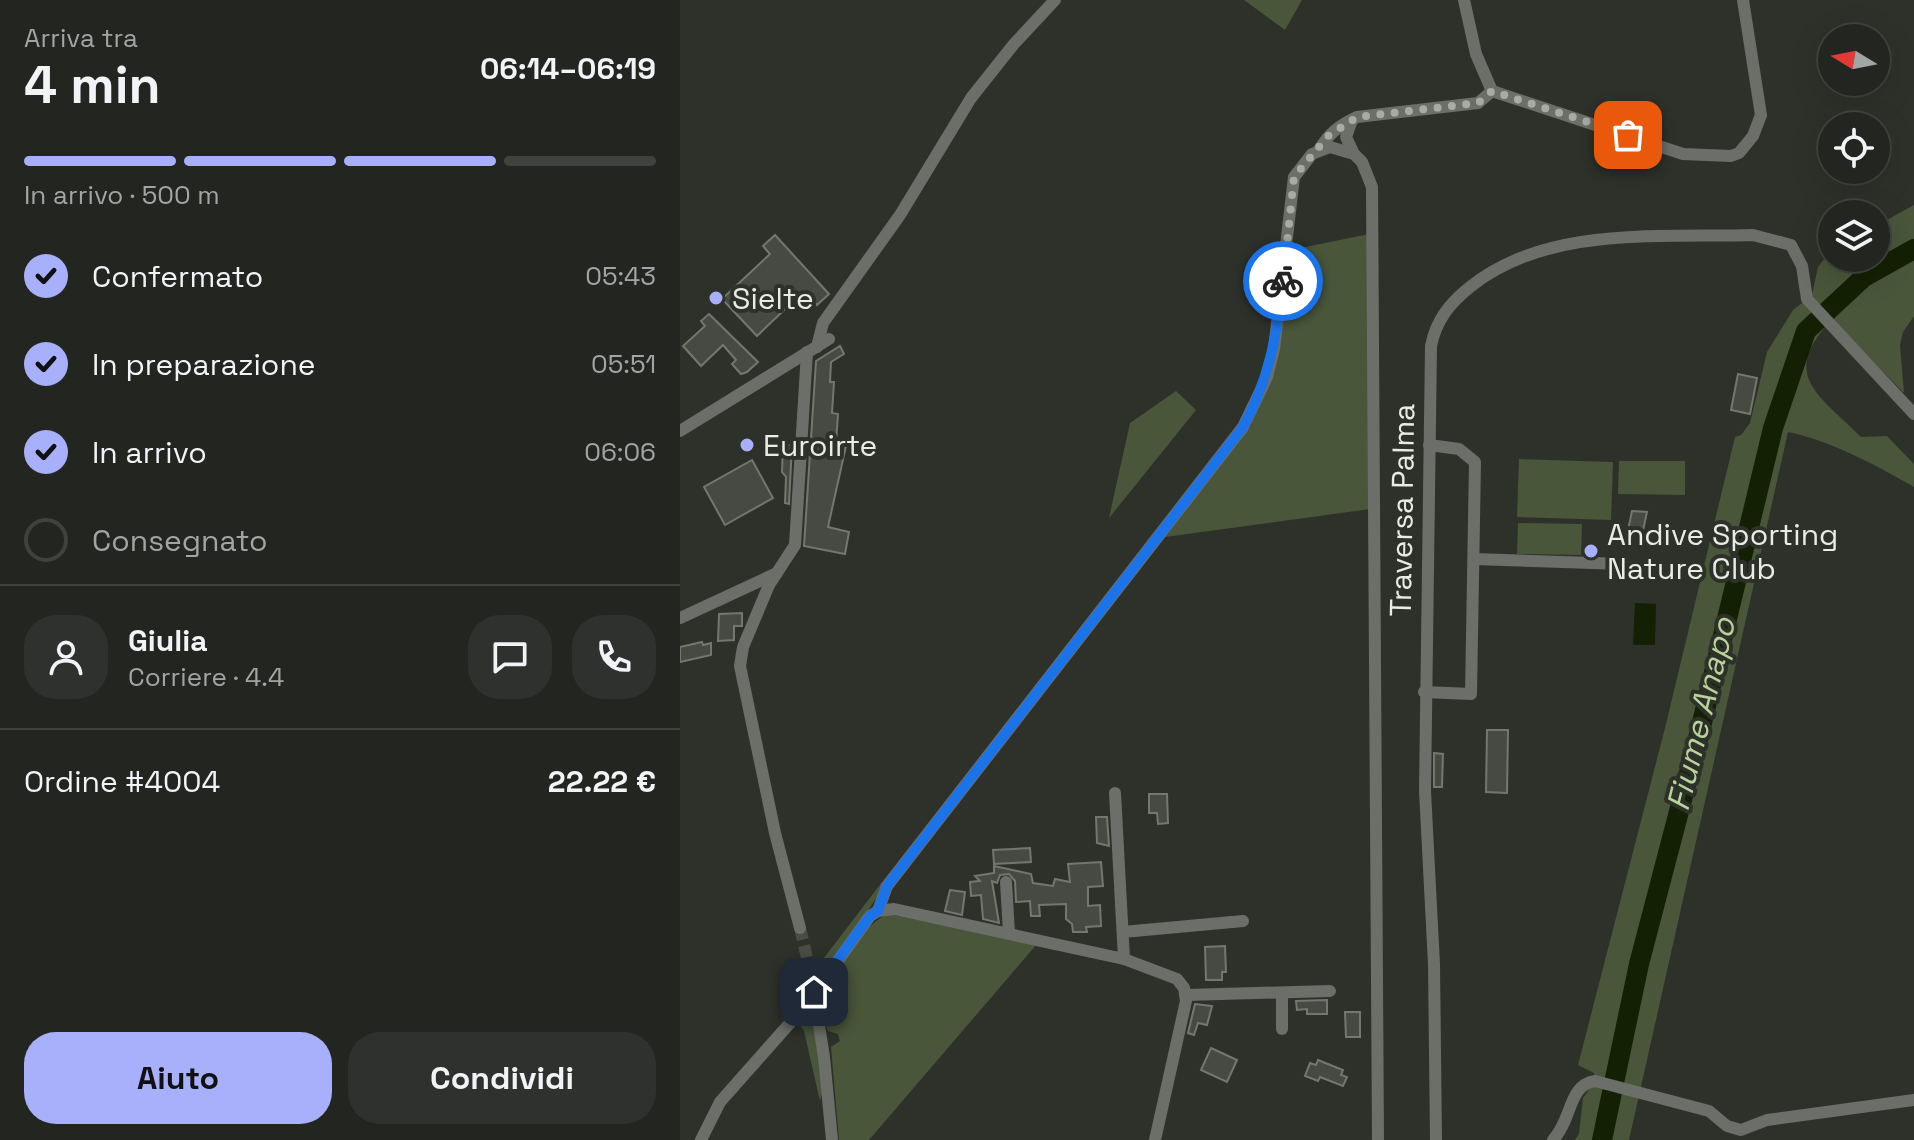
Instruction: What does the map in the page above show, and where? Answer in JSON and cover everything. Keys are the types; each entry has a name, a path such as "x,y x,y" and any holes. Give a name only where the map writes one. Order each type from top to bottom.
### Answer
{"street":[{"path":"800,928 775,833 740,666 743,647 777,573 795,545 812,350 823,323 900,215 971,98 1055,0"},
{"path":"1464,0 1476,54 1492,91 1683,154 1731,156 1739,153 1753,136 1761,115 1743,0"},
{"path":"878,911 887,886 1243,427 1267,377 1274,349 1294,177 1328,136 1352,120 1478,103 1492,91"},
{"path":"1352,120 1346,137 1354,154 1362,162 1372,187 1378,1140"},
{"path":"1319,150 1330,147 1354,154"},
{"name":"Traversa Palma","path":"1436,1140 1434,964 1425,791 1424,692 1431,346 1440,318 1459,296 1488,273 1523,255 1588,240 1763,236 1791,245 1798,254 1807,299 1914,414"},
{"path":"680,431 829,339"},
{"path":"1424,692 1471,694 1474,559 1475,462 1459,449 1429,445"},
{"path":"1474,559 1623,564"},
{"path":"680,618 777,573"},
{"path":"1115,793 1124,959"},
{"path":"1006,882 1009,933"},
{"path":"701,1140 720,1102 814,992 870,916 878,911 894,909 1124,959 1177,979 1186,995 1155,1140"},
{"path":"1123,932 1243,921"},
{"path":"811,975 832,1140"},
{"path":"1186,995 1330,991"},
{"path":"1282,993 1282,1029"},
{"path":"1553,1140 1562,1130 1572,1107 1575,1090 1583,1083 1595,1081 1709,1111 1727,1126 1741,1130 1767,1120 1914,1100"},
{"path":"1436,1140 1444,1140"}],"shaded area":[{"path":"1244,0 1302,0 1285,30"},
{"path":"1914,205 1914,316 1903,332 1900,345 1904,393 1832,320 1816,339 1808,356 1807,370 1811,384 1820,396 1861,437 1887,436 1914,464 1914,487 1837,448 1788,432 1629,1140 1575,1140 1579,1134 1583,1098 1595,1081 1594,1073 1578,1065 1665,728 1735,437 1741,435 1750,423 1767,352 1793,310 1812,295 1818,267 1818,272 1890,272 1890,218"},
{"path":"1369,234 1370,509 1165,537 1251,425 1291,250"},
{"path":"1176,391 1196,410 1109,518 1130,423"},
{"path":"1519,459 1613,462 1611,520 1517,517"},
{"path":"1619,461 1685,461 1685,495 1618,494"},
{"path":"1518,523 1582,524 1581,555 1517,554"},
{"path":"1635,603 1656,604 1655,645 1633,645"},
{"path":"882,882 885,884 845,947 823,970 814,971"},
{"path":"888,914 1037,944 869,1140 839,1140 831,1047 840,1041 838,1034 828,1031 823,1015 824,994 837,967 857,940 878,919"},
{"path":"801,1016 815,1016 823,1089 820,1101 804,1031 796,1020"}],"building":[{"path":"775,235 829,294 817,305 804,291 757,336 722,299 770,254 763,246"},
{"path":"709,314 758,362 747,372 741,374 732,364 736,360 723,345 701,366 683,346 705,326 701,321"},
{"path":"840,346 844,354 831,362 830,382 834,382 832,413 838,414 836,443 846,446 828,527 849,532 845,554 804,546 816,361"},
{"path":"1738,374 1757,378 1750,414 1731,410"},
{"path":"783,445 792,445 789,504 785,503"},
{"path":"752,460 773,498 725,525 704,487"},
{"path":"1632,511 1647,512 1642,535 1627,535"},
{"path":"742,613 742,626 734,626 734,640 718,641 719,614"},
{"path":"702,642 703,645 711,643 711,655 680,662 680,647"},
{"path":"1487,730 1508,730 1507,793 1486,792"},
{"path":"1434,753 1443,754 1442,787 1434,787"},
{"path":"1149,794 1167,794 1168,823 1158,824 1157,813 1149,813"},
{"path":"1096,817 1107,817 1109,846 1097,843"},
{"path":"1030,848 1031,862 994,864 993,850"},
{"path":"1101,862 1103,886 1088,887 1088,906 1100,905 1101,926 1086,927 1087,932 1073,932 1072,924 1066,919 1066,904 1039,905 1040,916 1031,916 1030,901 1016,902 1015,881 1009,874 1000,875 997,883 992,881 999,923 983,919 981,895 971,896 970,882 980,881 975,876 994,873 994,866 1031,874 1033,883 1053,886 1055,879 1070,882 1068,864"},
{"path":"950,890 965,892 962,915 945,911"},
{"path":"1225,946 1226,972 1222,972 1222,980 1206,980 1205,947"},
{"path":"1327,1000 1327,1014 1307,1014 1307,1009 1297,1010 1296,1001"},
{"path":"1195,1004 1212,1006 1207,1025 1198,1023 1194,1035 1188,1033"},
{"path":"1345,1012 1360,1012 1360,1037 1346,1037"},
{"path":"1211,1048 1237,1060 1227,1082 1201,1070"},
{"path":"1318,1060 1343,1070 1341,1075 1347,1077 1343,1086 1320,1077 1318,1081 1305,1076 1310,1063 1316,1065"}],"waterway":[{"name":"Fiume Anapo","path":"1602,1140 1639,964 1699,735 1773,428 1806,331 1864,277 1914,249"}],"tunnel":[{"path":"800,928 811,975"}],"way so far":[{"path":"1283,281 1294,177 1328,136 1357,117 1478,103 1492,91 1628,135"}],"place":[{"name":"Sielte","path":"716,298"},
{"name":"Euroirte","path":"747,445"},
{"name":"Andive Sporting Nature Club","path":"1591,551"}],"route":[{"path":"814,992 870,916 878,911 887,886 1243,427 1267,377 1278,327 1283,281"}]}
